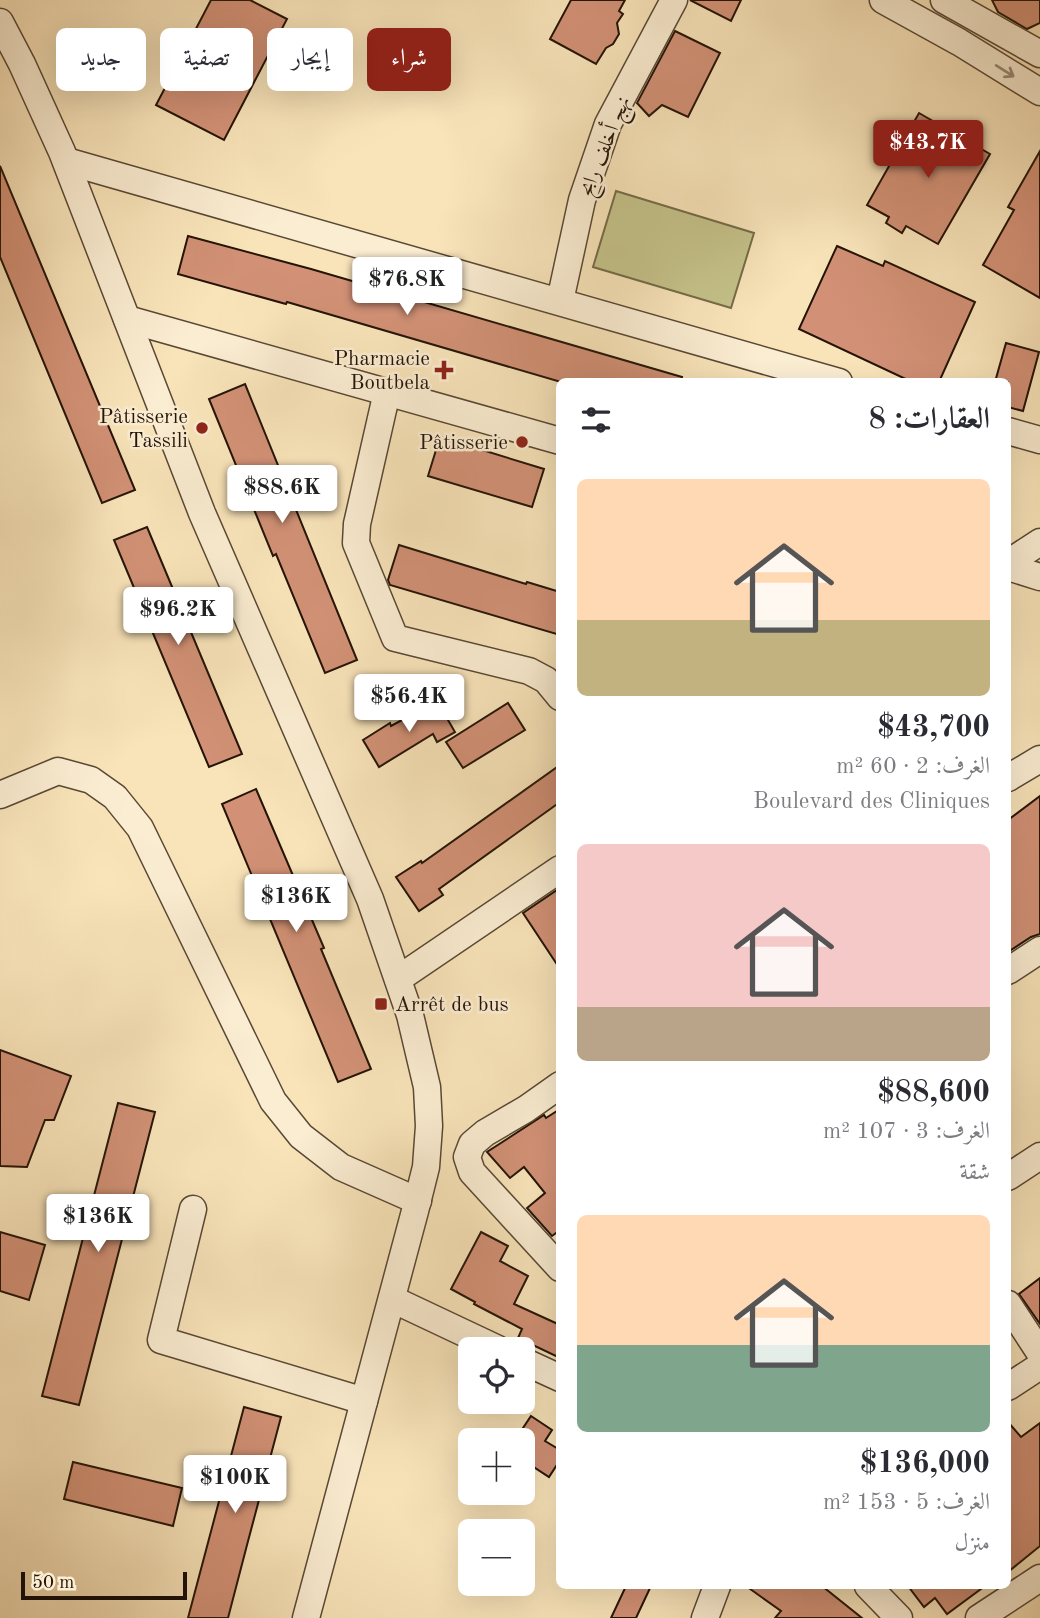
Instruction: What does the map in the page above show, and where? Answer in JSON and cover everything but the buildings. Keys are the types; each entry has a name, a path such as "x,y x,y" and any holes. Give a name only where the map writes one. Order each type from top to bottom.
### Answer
{"street":[{"name":"نهج أخلف رابح","path":"560,301 582,200 608,124 674,0"},
{"path":"883,0 959,42 1040,92"},
{"path":"958,4 959,42"},
{"path":"958,4 1040,54"},
{"path":"0,22 66,161 202,513 370,899 410,1016 427,1087 429,1126 426,1167 306,1618"},
{"path":"66,161 825,378"},
{"path":"127,319 556,440"},
{"path":"387,392 357,524 356,543 395,638 529,671 546,680 556,692"},
{"path":"1011,432 1040,440"},
{"path":"1011,563 1040,542"},
{"path":"1011,566 1040,577"},
{"path":"1011,776 1040,759"},
{"path":"0,795 58,771 91,780 116,797 140,828 273,1101 300,1136 341,1167 418,1201"},
{"path":"398,979 556,872"},
{"path":"1011,966 1040,950"},
{"path":"556,1088 485,1133 472,1144 467,1157 472,1172 556,1260"},
{"path":"1011,1175 1040,1156"},
{"path":"192,1209 161,1340 364,1401"},
{"path":"392,1299 473,1337"},
{"path":"1011,1309 1040,1353"},
{"path":"1011,1385 1040,1366"},
{"path":"535,1367 556,1376"},
{"path":"979,1618 1040,1578"},
{"path":"705,1618 716,1589"},
{"path":"871,1589 899,1618"}],"shaded area":[{"path":"616,191 754,233 731,308 593,267"}],"place":[{"name":"Pharmacie Boutbela","path":"444,370"},
{"name":"Pâtisserie Tassili","path":"202,428"},
{"name":"Pâtisserie","path":"522,442"},
{"name":"Arrêt de bus","path":"381,1004"}]}
